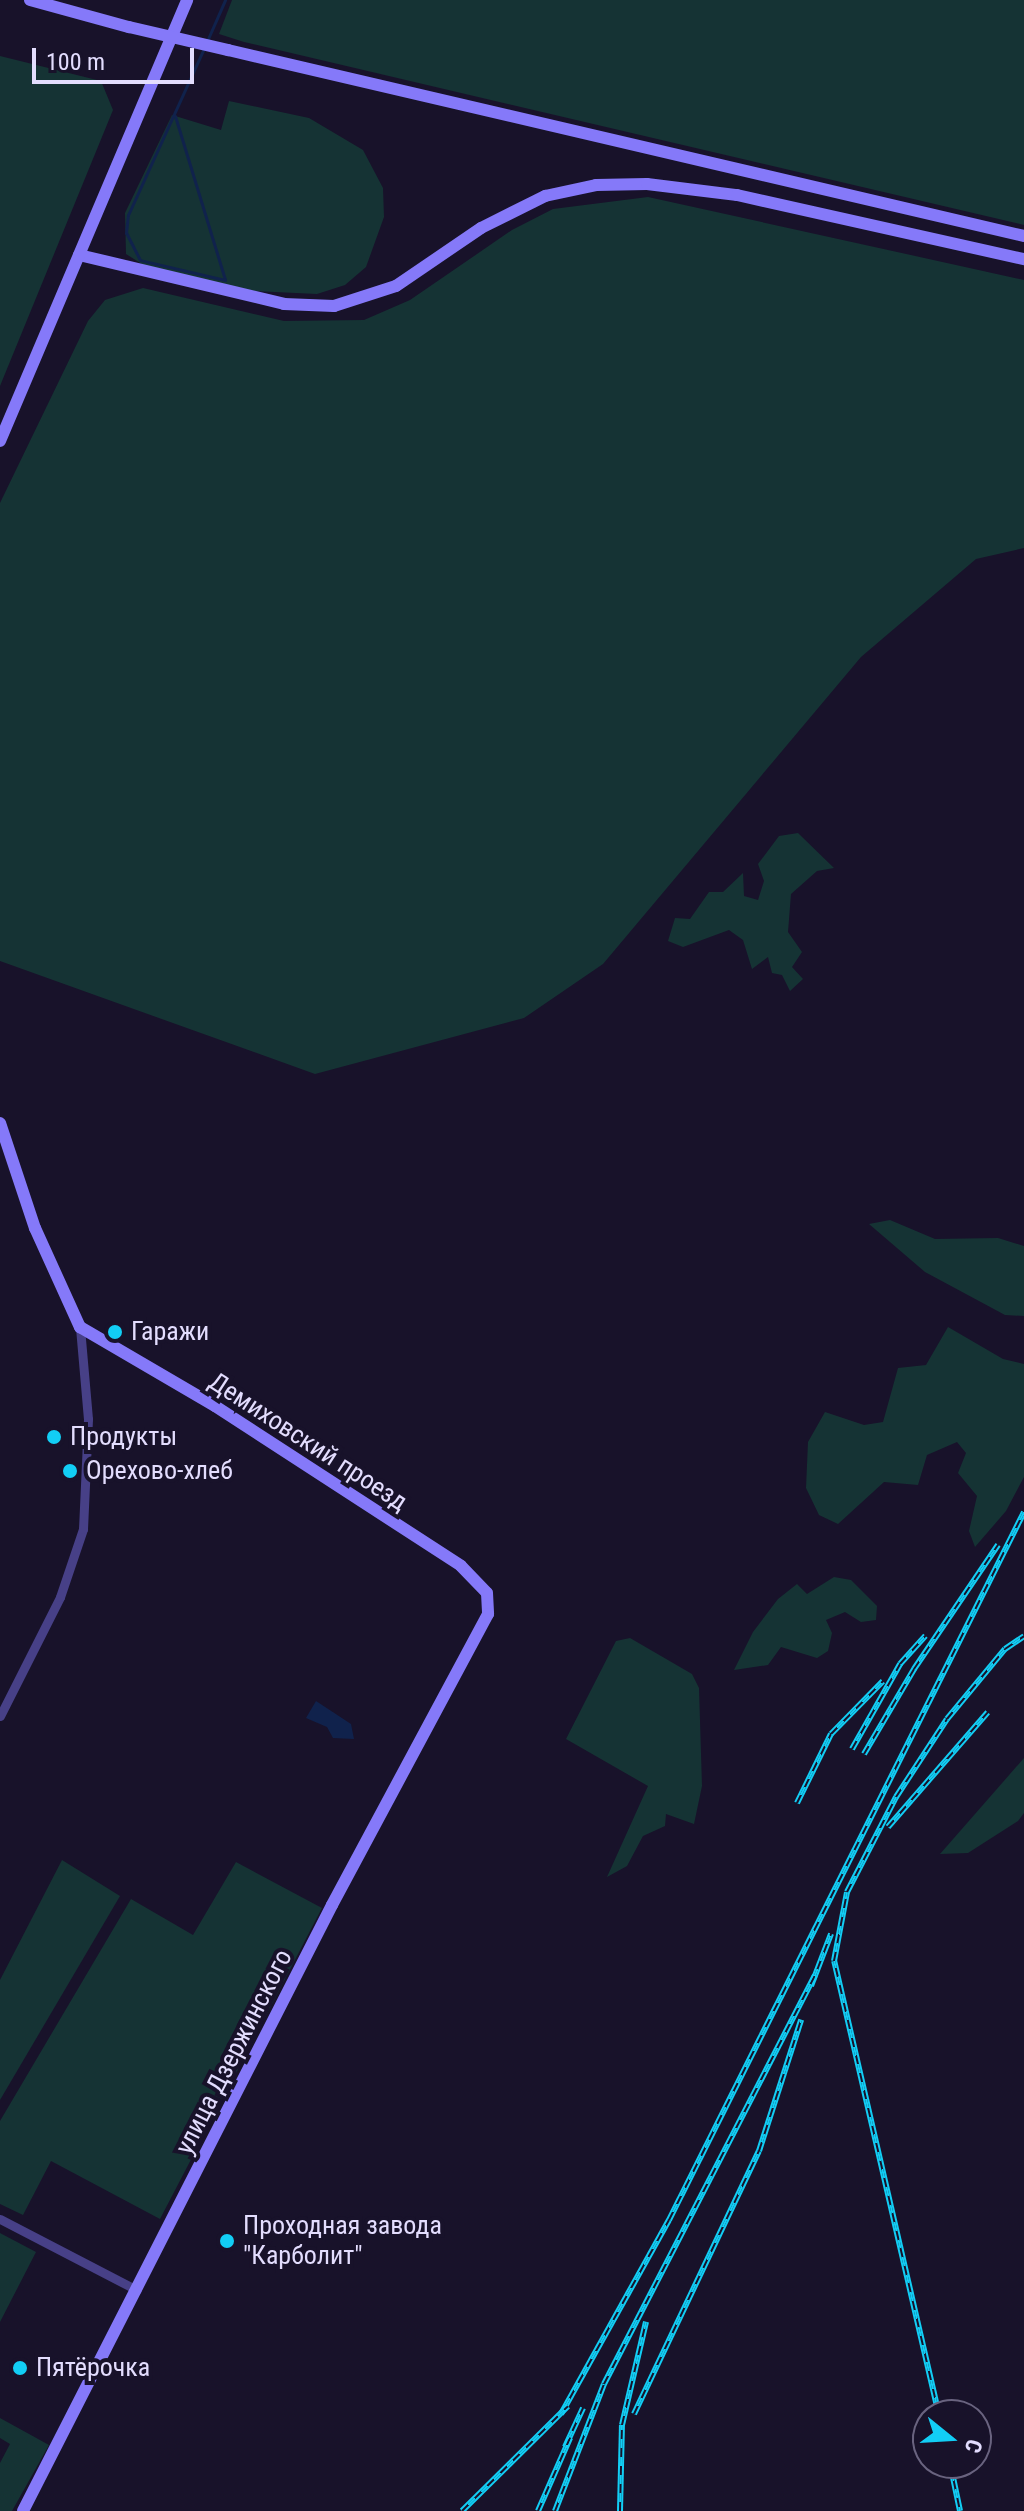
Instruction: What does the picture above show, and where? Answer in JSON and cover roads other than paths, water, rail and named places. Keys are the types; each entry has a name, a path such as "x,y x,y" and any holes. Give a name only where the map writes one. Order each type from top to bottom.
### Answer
{"main road":[{"path":"30,0 129,27 1024,236"},
{"path":"0,441 187,0"},
{"path":"79,255 284,304 334,306 396,286 481,228 545,196 596,185 647,184 737,195 1024,259"},
{"path":"0,1123 35,1228 80,1327"},
{"name":"Демиховский проезд","path":"80,1327 215,1406 461,1566 487,1593 488,1614"},
{"name":"улица Дзержинского","path":"23,2511 332,1905 488,1614"}],"street":[{"path":"0,1716 60,1597 83,1529 88,1419 80,1327"},
{"path":"0,2219 137,2290"}],"water":[{"path":"316,1701 351,1724 354,1739 333,1738 327,1727 306,1718"}],"waterway":[{"path":"207,41 225,0"},
{"path":"175,116 225,280 140,260 126,233 128,215 204,48"}],"railway":[{"path":"561,2414 669,2220 1024,1512"},
{"path":"864,1754 914,1669 998,1545"},
{"path":"852,1749 900,1664 925,1636"},
{"path":"935,2399 834,1961 847,1892 896,1797 947,1719 1005,1649 1024,1636"},
{"path":"797,1803 831,1734 883,1681"},
{"path":"888,1827 988,1712"},
{"path":"811,1986 831,1934"},
{"path":"555,2511 604,2384 815,1975"},
{"path":"634,2414 759,2151 801,2020"},
{"path":"620,2511 622,2425 646,2322"},
{"path":"462,2511 568,2406"},
{"path":"565,2447 583,2408"},
{"path":"538,2511 570,2438"},
{"path":"953,2479 960,2511"}],"place":[{"name":"Гаражи","path":"115,1332"},
{"name":"Продукты","path":"54,1437"},
{"name":"Орехово-хлеб","path":"70,1471"},
{"name":"Проходная завода \"Карболит\"","path":"227,2241"},
{"name":"Пятёрочка","path":"20,2368"}]}
